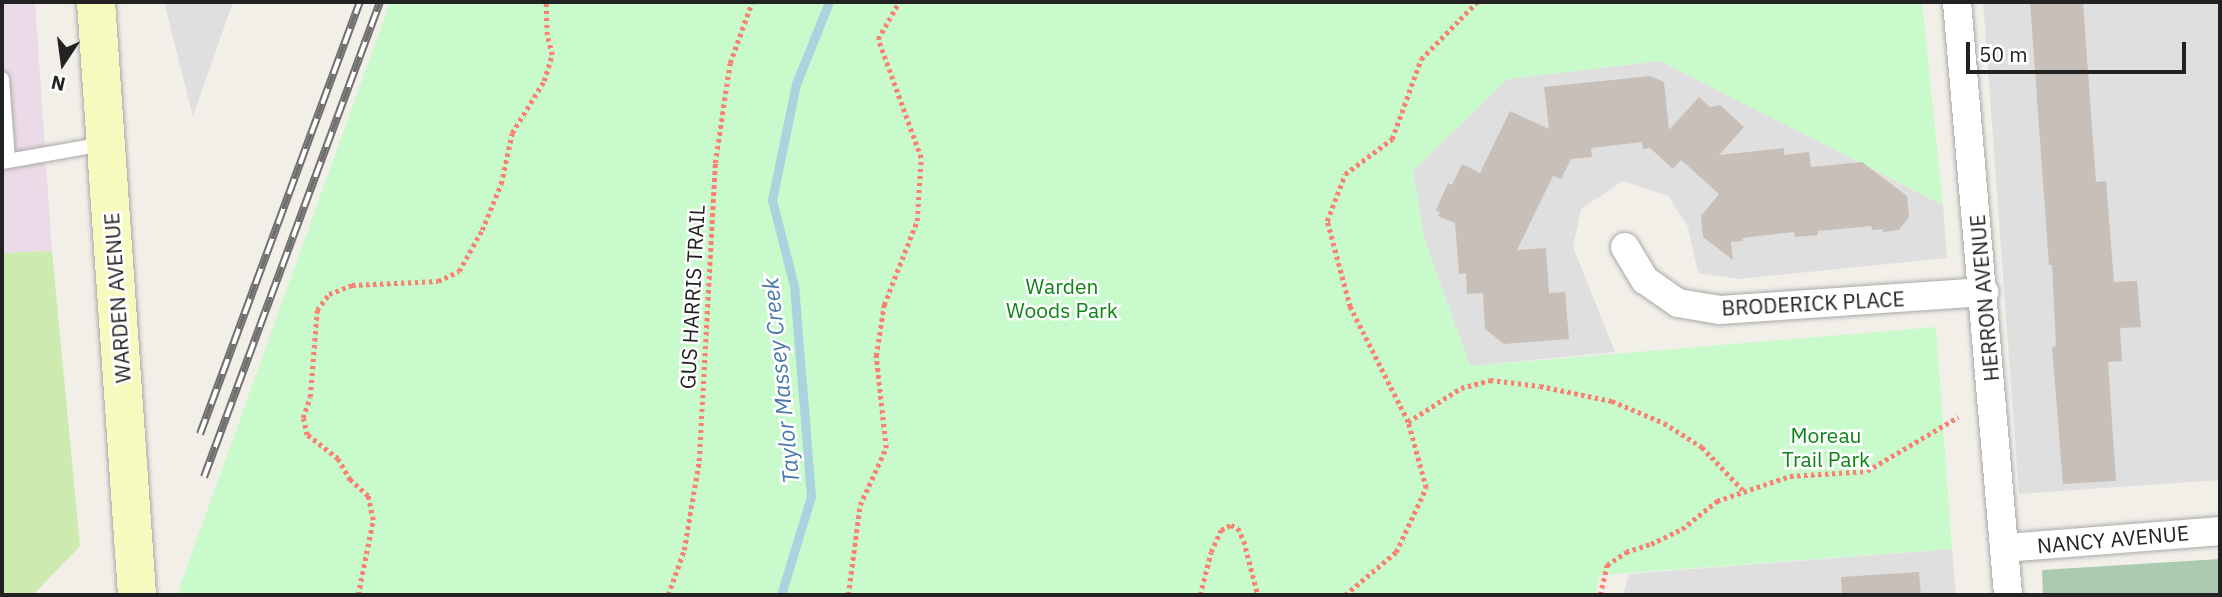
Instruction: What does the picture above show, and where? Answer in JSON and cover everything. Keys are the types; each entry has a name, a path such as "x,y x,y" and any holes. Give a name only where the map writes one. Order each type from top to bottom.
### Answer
{"main road":[{"name":"WARDEN AVENUE","path":"96,2 137,595"}],"street":[{"name":"HERRON AVENUE","path":"1957,2 2008,595"},
{"name":"BRODERICK PLACE","path":"1625,247 1645,280 1678,303 1720,310 1984,292"},
{"name":"NANCY AVENUE","path":"2005,548 2220,531"}],"lane":[{"path":"2,79 5,160 107,144"}],"path":[{"path":"358,595 373,520 369,496 350,480 338,459 307,435 303,418 310,397 317,310 329,293 352,285 438,281 459,271 482,230 501,184 512,133 544,81 552,55 547,35 546,2"},
{"name":"GUS HARRIS TRAIL","path":"668,595 684,550 699,461 715,163 730,63 752,2"},
{"path":"848,595 860,505 886,448 876,356 884,306 917,221 920,158 877,39 899,2"},
{"path":"1345,595 1396,552 1426,488 1408,422 1350,307 1327,221 1345,174 1392,139 1421,59 1477,2"},
{"path":"1408,422 1461,388 1490,380 1540,386 1612,401 1664,423 1702,447 1743,490"},
{"path":"1600,595 1607,565 1626,552 1682,529 1717,501 1790,476 1867,471 1958,417"},
{"path":"1200,595 1211,552 1222,530 1231,525 1238,528 1244,541 1258,595"}],"shaded area":[{"path":"2,2 35,2 52,251 2,253"},
{"path":"169,2 233,2 193,116 165,6"},
{"path":"1983,2 2220,2 2220,480 2019,494"},
{"path":"1660,61 1943,205 1947,258 1739,279 1698,273 1688,227 1668,196 1623,181 1581,209 1573,247 1615,352 1470,366 1424,238 1413,171 1507,79"},
{"path":"1952,549 1956,595 1623,595 1629,574"}],"green space":[{"name":"Warden Woods Park","path":"390,2 1922,2 1943,205 1660,61 1507,79 1413,171 1424,238 1470,366 1936,327 1952,549 1600,575 1595,595 181,595 180,586"},
{"path":"52,251 80,546 33,595 2,595 2,253"},
{"path":"2220,559 2220,595 2043,595 2042,570"}],"building":[{"path":"2030,2 2083,2 2096,182 2106,181 2114,282 2137,281 2141,327 2120,328 2122,361 2108,362 2116,481 2063,484 2052,347 2056,346 2052,265 2049,265"},
{"path":"1650,76 1664,82 1669,130 1699,97 1710,107 1720,105 1744,127 1719,155 1784,148 1784,155 1809,152 1811,167 1862,162 1907,196 1909,217 1899,230 1883,232 1883,229 1872,230 1871,226 1818,231 1818,235 1795,237 1794,232 1742,238 1743,241 1731,242 1733,260 1703,237 1701,216 1719,194 1681,160 1673,169 1650,148 1643,149 1642,142 1591,148 1592,157 1571,159 1561,179 1553,176 1517,250 1546,248 1549,293 1565,292 1569,339 1504,344 1485,329 1483,293 1467,294 1466,273 1459,274 1455,223 1438,216 1440,212 1436,210 1448,183 1452,185 1462,164 1480,173 1510,111 1549,129 1544,87"},
{"path":"1919,572 1921,595 1842,595 1841,577"}],"waterway":[{"name":"Taylor Massey Creek","path":"781,595 811,496 794,286 772,200 796,84 829,2"}],"railway":[{"path":"200,434 360,2"},
{"path":"204,477 380,2"}],"park label":[{"name":"Moreau Trail Park","path":"1826,447"}]}
